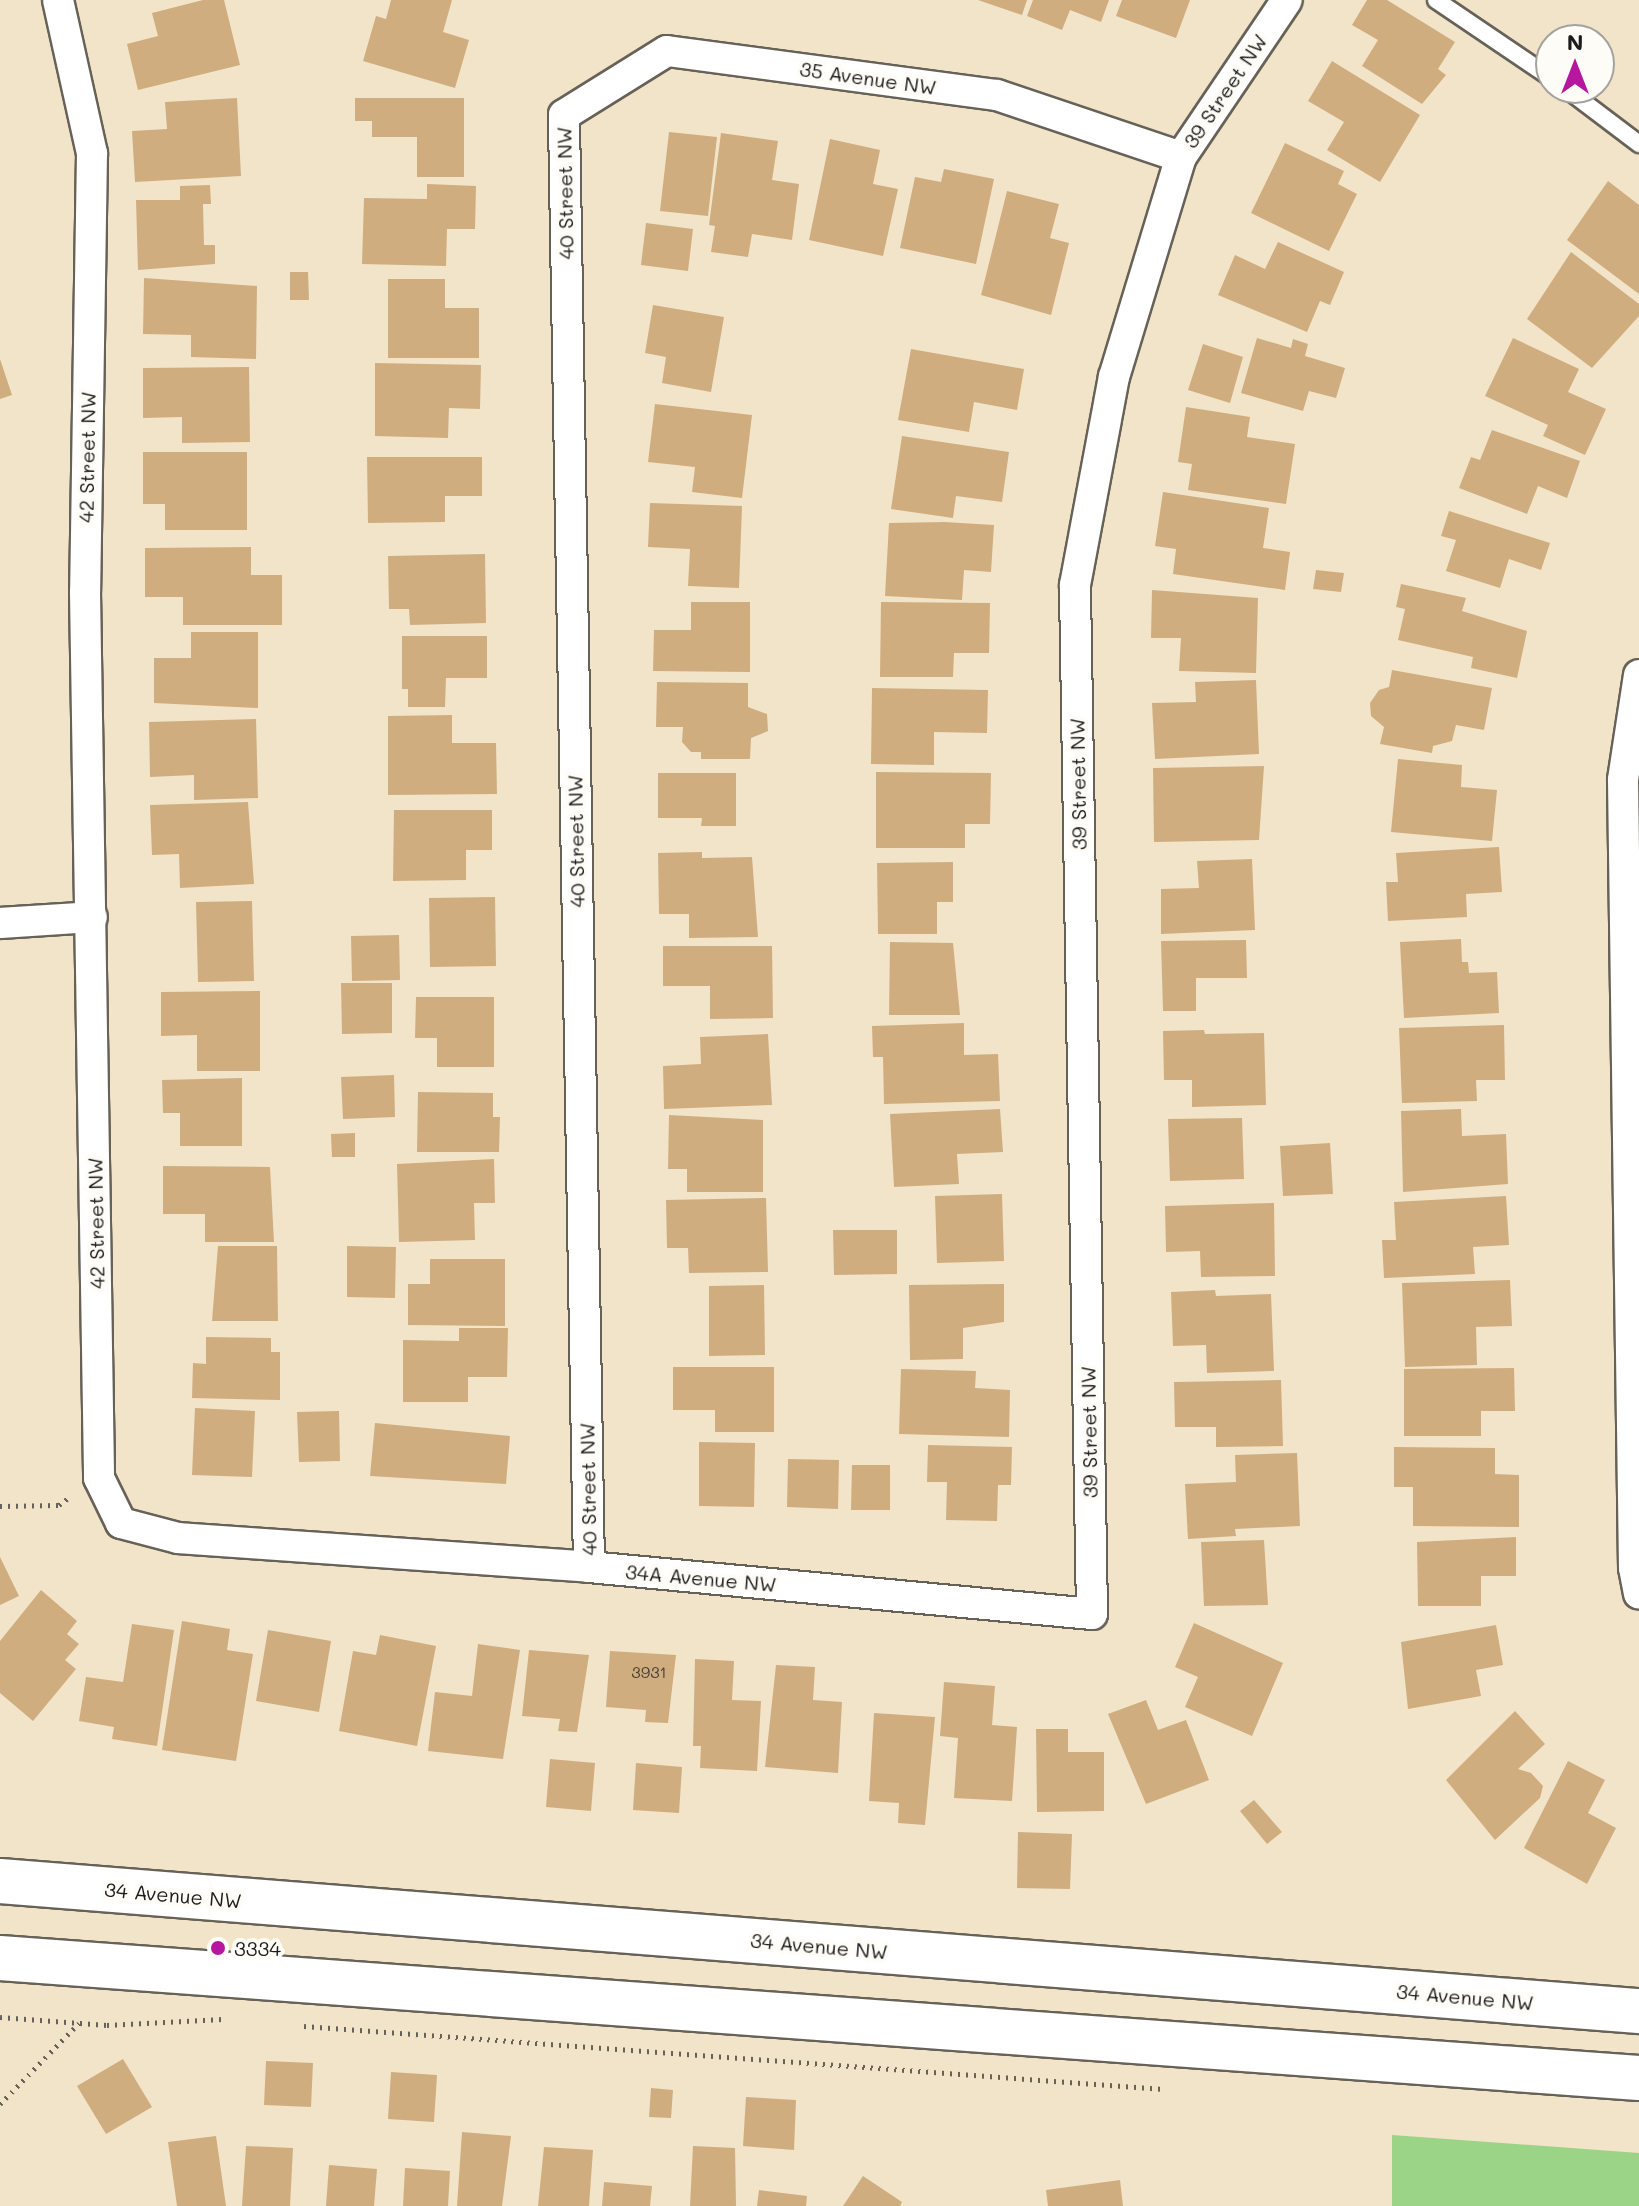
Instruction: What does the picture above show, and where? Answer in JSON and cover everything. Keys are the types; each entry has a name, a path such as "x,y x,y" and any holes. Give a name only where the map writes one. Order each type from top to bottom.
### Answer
{"main road":[{"name":"34 Avenue NW","path":"0,1881 1639,2011"},
{"path":"0,1958 1639,2078"}],"street":[{"name":"42 Street NW","path":"58,0 92,153 85,592 99,1478 121,1523"},
{"name":"39 Street NW","path":"1092,1614 1075,585 1114,377 1181,157 1287,0"},
{"name":"35 Avenue NW","path":"564,115 667,51 997,95 1181,157"},
{"name":"40 Street NW","path":"564,115 589,1567"},
{"path":"1639,675 1623,780 1634,1568 1639,1594"},
{"path":"0,923 92,917"},
{"name":"34A Avenue NW","path":"121,1523 178,1538 589,1567 1092,1614"}],"lane":[{"path":"1436,0 1535,67"},
{"path":"1586,104 1639,144"}],"path":[{"path":"0,1506 59,1505 99,1478"},
{"path":"0,2017 79,2023 226,2019"},
{"path":"0,2104 79,2023"},
{"path":"287,2025 1180,2090"}],"green space":[{"path":"1392,2135 1639,2153 1639,2206 1392,2206"}],"building":[{"path":"203,0 224,0 240,65 138,90 127,44 158,36 152,13"},
{"path":"391,0 452,0 443,32 469,40 455,88 363,61 376,16 386,19"},
{"path":"978,0 1027,0 1022,15"},
{"path":"1033,0 1109,0 1101,22 1070,10 1062,30 1027,16"},
{"path":"1122,0 1190,0 1176,38 1116,16"},
{"path":"1367,0 1387,0 1455,42 1438,69 1446,75 1422,104 1362,66 1378,40 1352,25"},
{"path":"1332,61 1420,115 1380,182 1327,150 1344,122 1308,101"},
{"path":"237,98 241,176 135,182 132,131 167,129 165,102"},
{"path":"355,98 464,98 464,177 417,177 417,137 372,137 372,121 355,121"},
{"path":"669,132 717,137 708,216 660,211"},
{"path":"721,133 778,141 772,180 799,184 792,240 752,234 748,257 711,252 715,226 709,225"},
{"path":"830,139 880,150 873,184 898,189 883,256 809,240"},
{"path":"1285,143 1344,171 1338,184 1357,194 1329,251 1251,213"},
{"path":"944,169 994,179 976,264 900,248 915,177 941,182"},
{"path":"1608,181 1639,205 1639,294 1567,240"},
{"path":"427,184 476,186 475,229 447,229 446,266 362,264 364,198 427,199"},
{"path":"210,185 211,204 203,204 204,245 215,245 215,264 138,270 136,200 180,200 180,186"},
{"path":"1007,191 1059,204 1050,238 1069,243 1051,315 981,295"},
{"path":"646,223 693,229 688,271 641,265"},
{"path":"1278,242 1344,272 1330,305 1320,301 1307,332 1218,295 1235,255 1265,269"},
{"path":"1571,252 1639,304 1639,316 1592,368 1527,319"},
{"path":"290,272 308,272 309,300 290,300"},
{"path":"144,278 257,286 256,359 191,357 191,335 143,334"},
{"path":"388,279 445,279 445,308 479,308 479,358 388,358"},
{"path":"653,305 724,317 711,392 662,383 666,357 645,353"},
{"path":"1257,338 1291,348 1293,339 1308,344 1305,356 1345,368 1336,398 1309,391 1303,411 1241,393"},
{"path":"1513,338 1579,369 1568,392 1606,409 1585,455 1543,436 1548,425 1485,396"},
{"path":"1203,344 1243,357 1230,403 1188,390"},
{"path":"911,349 1024,369 1017,410 974,402 969,432 898,420"},
{"path":"0,359 12,395 0,399"},
{"path":"375,363 481,365 480,409 449,408 448,438 375,436"},
{"path":"249,367 250,442 182,443 182,417 143,418 143,368"},
{"path":"655,404 752,415 742,498 692,492 695,467 648,462"},
{"path":"1186,407 1250,417 1247,437 1295,444 1286,504 1188,490 1192,464 1178,462"},
{"path":"1492,430 1580,461 1567,498 1538,486 1527,514 1459,488 1471,457 1480,460"},
{"path":"902,436 1009,452 1002,502 956,496 953,518 891,509"},
{"path":"143,452 247,452 247,530 165,530 165,504 143,504"},
{"path":"367,457 482,457 482,496 445,496 445,522 368,523"},
{"path":"1163,492 1269,508 1263,548 1290,552 1285,590 1173,574 1176,549 1155,546"},
{"path":"650,503 742,506 739,588 688,586 690,549 648,547"},
{"path":"1449,511 1550,543 1541,570 1509,559 1500,588 1446,571 1456,540 1441,536"},
{"path":"889,523 994,525 991,572 964,570 962,600 885,596"},
{"path":"251,547 251,575 282,575 282,625 183,625 183,597 145,597 145,548"},
{"path":"485,554 486,623 410,625 409,609 389,609 388,556"},
{"path":"1316,570 1344,573 1341,592 1313,589"},
{"path":"1401,584 1466,598 1462,611 1527,631 1517,678 1471,668 1473,657 1398,640 1405,609 1396,607"},
{"path":"1152,590 1258,598 1256,673 1179,671 1181,638 1151,638"},
{"path":"691,602 750,602 750,672 653,671 654,630 691,630"},
{"path":"881,602 990,603 989,653 954,653 953,677 880,677"},
{"path":"191,632 258,632 258,708 154,703 154,658 191,658"},
{"path":"402,636 487,636 487,678 446,678 445,707 408,707 408,689 402,689"},
{"path":"1392,670 1492,688 1484,730 1456,725 1452,741 1433,746 1432,753 1380,744 1384,727 1371,716 1370,703 1379,690 1389,687"},
{"path":"1256,680 1259,754 1155,759 1152,703 1196,702 1195,682"},
{"path":"657,682 748,683 748,707 767,714 768,731 751,738 750,759 701,759 701,752 691,752 682,742 683,727 656,727"},
{"path":"872,688 988,690 987,733 934,732 934,765 871,764"},
{"path":"452,715 452,743 496,743 497,794 388,795 388,716"},
{"path":"256,719 258,798 194,800 194,775 150,777 149,722"},
{"path":"1398,759 1462,765 1461,787 1497,790 1492,841 1391,832"},
{"path":"1264,766 1259,840 1154,842 1153,768"},
{"path":"876,772 991,773 990,824 965,824 965,848 876,848"},
{"path":"658,773 736,773 736,826 701,826 702,818 658,818"},
{"path":"248,802 254,884 180,888 179,854 152,855 150,805"},
{"path":"394,810 492,810 492,850 466,850 466,880 393,881"},
{"path":"1499,847 1502,892 1466,894 1467,917 1388,921 1386,882 1398,882 1396,853"},
{"path":"702,852 702,858 752,857 758,937 689,938 689,914 659,914 658,853"},
{"path":"1252,859 1255,930 1161,934 1161,889 1199,888 1197,861"},
{"path":"953,862 953,902 937,902 937,934 878,934 877,863"},
{"path":"495,897 496,966 430,967 429,898"},
{"path":"252,901 254,981 198,982 196,902"},
{"path":"399,935 400,980 352,981 351,936"},
{"path":"1461,939 1462,962 1468,962 1469,973 1497,972 1499,1013 1404,1018 1400,942"},
{"path":"1246,940 1247,978 1196,978 1196,1011 1163,1011 1161,941"},
{"path":"890,942 953,943 960,1015 889,1015"},
{"path":"663,946 772,946 773,1018 710,1019 710,986 663,986"},
{"path":"341,983 392,983 392,1033 342,1034"},
{"path":"260,991 260,1071 197,1071 197,1035 161,1036 161,992"},
{"path":"416,997 494,997 494,1067 437,1067 437,1038 415,1038"},
{"path":"964,1023 964,1055 998,1054 1000,1101 884,1104 883,1057 873,1057 872,1026"},
{"path":"1504,1025 1505,1080 1476,1080 1477,1101 1402,1103 1399,1028"},
{"path":"1204,1030 1205,1034 1264,1033 1266,1105 1192,1107 1192,1080 1164,1080 1163,1031"},
{"path":"768,1034 772,1105 664,1109 663,1066 701,1064 700,1037"},
{"path":"394,1075 395,1117 343,1119 341,1077"},
{"path":"242,1078 242,1146 180,1146 180,1113 163,1113 162,1080"},
{"path":"418,1092 493,1093 493,1117 500,1117 499,1152 417,1152"},
{"path":"1000,1109 1003,1152 957,1154 959,1184 894,1187 890,1114"},
{"path":"1461,1109 1462,1136 1506,1134 1508,1184 1403,1192 1401,1111"},
{"path":"669,1115 763,1120 763,1192 687,1192 687,1169 668,1169"},
{"path":"1242,1118 1244,1179 1170,1181 1168,1119"},
{"path":"355,1133 355,1157 332,1157 331,1134"},
{"path":"1330,1143 1333,1194 1283,1196 1280,1146"},
{"path":"494,1159 495,1203 474,1203 475,1240 399,1242 397,1164"},
{"path":"163,1166 270,1167 274,1242 205,1242 205,1214 163,1214"},
{"path":"1002,1194 1004,1261 937,1263 935,1196"},
{"path":"1506,1196 1509,1245 1473,1247 1475,1274 1384,1278 1382,1240 1396,1240 1394,1202"},
{"path":"766,1198 768,1272 689,1273 688,1248 667,1248 666,1200"},
{"path":"1274,1203 1275,1276 1201,1277 1200,1251 1166,1252 1165,1206"},
{"path":"833,1230 897,1230 897,1274 834,1275"},
{"path":"218,1246 277,1246 278,1321 212,1321"},
{"path":"347,1246 396,1247 395,1298 347,1297"},
{"path":"430,1259 505,1259 505,1326 408,1325 408,1284 430,1284"},
{"path":"1510,1280 1512,1326 1476,1327 1477,1365 1405,1367 1402,1283"},
{"path":"1004,1284 1004,1322 963,1328 963,1359 910,1360 909,1285"},
{"path":"764,1285 765,1355 709,1356 709,1286"},
{"path":"1215,1290 1216,1296 1271,1294 1274,1371 1207,1373 1206,1345 1173,1346 1171,1292"},
{"path":"459,1328 508,1328 507,1377 468,1377 468,1402 403,1402 403,1340 459,1341"},
{"path":"206,1337 271,1338 271,1352 280,1352 280,1400 192,1398 193,1363 206,1364"},
{"path":"673,1367 774,1367 774,1432 715,1432 715,1410 673,1410"},
{"path":"1514,1368 1515,1411 1481,1411 1481,1436 1404,1436 1404,1369"},
{"path":"901,1369 976,1371 975,1388 1010,1390 1009,1437 899,1434"},
{"path":"1281,1380 1283,1446 1216,1447 1216,1427 1175,1427 1174,1382"},
{"path":"195,1408 255,1411 252,1477 192,1475"},
{"path":"339,1411 340,1461 299,1462 297,1412"},
{"path":"375,1423 510,1436 506,1484 370,1476"},
{"path":"699,1442 755,1443 754,1507 699,1506"},
{"path":"928,1445 1012,1447 1011,1485 998,1485 997,1521 946,1520 947,1482 927,1482"},
{"path":"1394,1447 1495,1448 1495,1474 1519,1475 1519,1527 1413,1526 1413,1487 1394,1487"},
{"path":"1297,1453 1300,1526 1235,1529 1236,1536 1188,1539 1185,1484 1236,1482 1235,1455"},
{"path":"788,1459 839,1460 838,1509 787,1507"},
{"path":"852,1465 890,1465 890,1510 851,1510"},
{"path":"1516,1537 1516,1576 1481,1576 1481,1606 1418,1606 1417,1542"},
{"path":"1264,1540 1268,1605 1204,1606 1201,1542"},
{"path":"0,1557 19,1596 0,1605"},
{"path":"41,1590 77,1621 67,1634 79,1644 65,1660 76,1669 33,1721 0,1693 0,1641"},
{"path":"182,1621 230,1629 227,1650 253,1654 236,1761 162,1750"},
{"path":"1194,1623 1283,1663 1252,1736 1185,1707 1198,1677 1175,1667"},
{"path":"132,1624 174,1630 157,1746 112,1739 114,1727 79,1721 86,1677 123,1682"},
{"path":"1496,1625 1503,1665 1476,1670 1481,1696 1408,1709 1401,1642"},
{"path":"268,1630 331,1641 319,1712 256,1701"},
{"path":"380,1635 436,1646 417,1746 339,1731 353,1651 376,1655"},
{"path":"478,1644 520,1650 503,1759 428,1751 435,1692 472,1696"},
{"path":"529,1650 589,1655 577,1732 558,1731 560,1719 522,1716"},
{"path":"610,1651 676,1655 668,1723 645,1722 646,1710 606,1707"},
{"path":"695,1659 734,1661 732,1700 761,1701 757,1771 700,1768 701,1746 693,1746"},
{"path":"776,1665 815,1667 813,1700 842,1702 838,1773 765,1767"},
{"path":"944,1682 995,1686 992,1725 1017,1727 1012,1801 954,1798 958,1738 940,1736"},
{"path":"1146,1700 1158,1730 1186,1720 1209,1780 1146,1804 1108,1714"},
{"path":"1515,1711 1545,1744 1518,1769 1531,1773 1543,1786 1540,1798 1495,1840 1446,1780"},
{"path":"874,1713 935,1717 925,1825 898,1823 899,1803 869,1801"},
{"path":"1036,1729 1068,1729 1068,1752 1104,1752 1104,1811 1037,1812"},
{"path":"550,1759 595,1763 591,1811 546,1807"},
{"path":"1568,1761 1605,1780 1588,1813 1616,1828 1587,1884 1524,1848"},
{"path":"636,1763 682,1767 679,1813 633,1810"},
{"path":"1254,1800 1282,1832 1267,1844 1240,1811"},
{"path":"1018,1832 1072,1834 1070,1889 1017,1888"},
{"path":"123,2059 152,2107 106,2134 77,2086"},
{"path":"266,2061 313,2063 311,2107 264,2105"},
{"path":"391,2072 437,2075 434,2122 388,2119"},
{"path":"651,2088 673,2090 671,2118 649,2117"},
{"path":"746,2097 796,2100 794,2150 743,2146"},
{"path":"462,2132 511,2136 502,2206 457,2206"},
{"path":"216,2136 226,2206 177,2206 168,2142"},
{"path":"246,2146 293,2148 290,2206 242,2206"},
{"path":"693,2146 735,2148 736,2206 690,2206"},
{"path":"544,2147 593,2150 589,2206 538,2206"},
{"path":"329,2165 377,2169 374,2206 326,2206"},
{"path":"405,2168 450,2171 448,2206 403,2206"},
{"path":"863,2176 902,2202 900,2206 843,2206"},
{"path":"1120,2180 1123,2206 1048,2206 1046,2190"},
{"path":"604,2182 652,2186 650,2206 602,2206"},
{"path":"759,2190 807,2196 806,2206 757,2206"}],"place":[{"name":"3334","path":"218,1948"}]}
